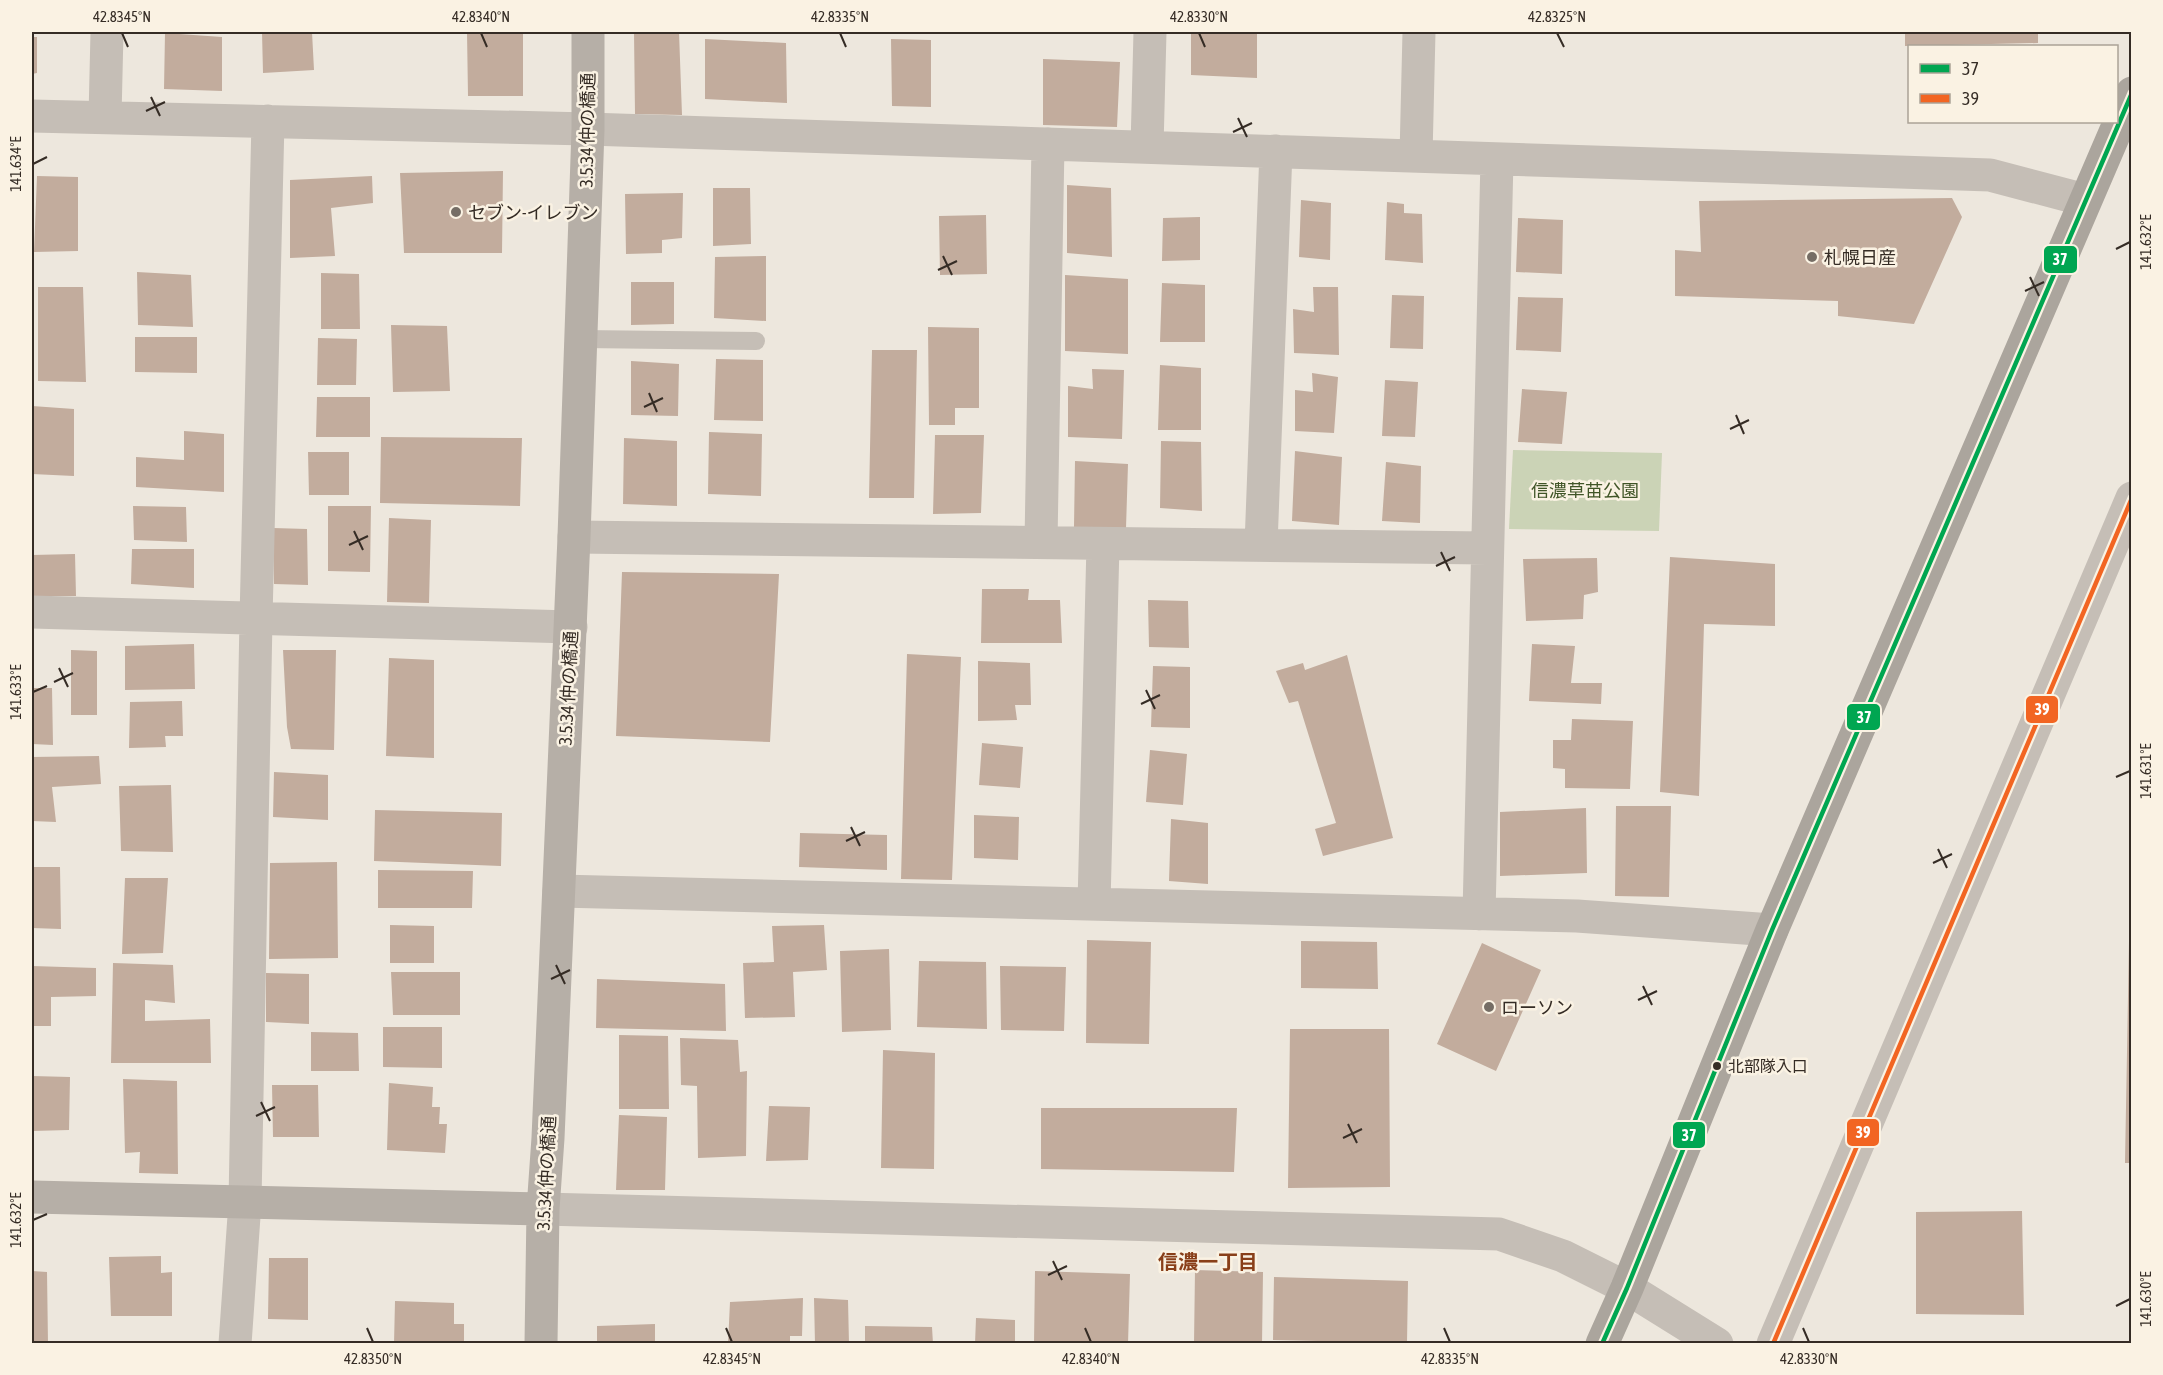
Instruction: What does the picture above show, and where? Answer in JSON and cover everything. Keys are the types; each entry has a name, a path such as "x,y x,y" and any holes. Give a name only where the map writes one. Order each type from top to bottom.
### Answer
{"highway":[{"path":"1602,1344 1627,1288 1772,930 2132,93"}],"street":[{"path":"105,117 107,32"},
{"name":"3.5.34 仲の橋通","path":"541,1344 543,1209 571,627 588,129 588,32"},
{"path":"1147,147 1150,32"},
{"path":"1416,156 1419,32"},
{"path":"32,116 588,129 1990,175 2085,200"},
{"path":"235,1344 245,1202 268,121"},
{"path":"1041,543 1048,144"},
{"path":"1261,545 1276,151"},
{"path":"1479,914 1497,159"},
{"path":"1773,1344 2132,498"},
{"path":"574,537 1487,548"},
{"path":"1094,904 1104,544"},
{"path":"32,612 571,627"},
{"path":"559,891 1577,916 1772,930"},
{"path":"32,1197 1499,1234 1563,1256 1627,1288 1717,1344"}],"lane":[{"path":"581,339 756,341"}],"green space":[{"name":"信濃草苗公園","path":"1513,450 1662,453 1659,531 1509,529"}],"building":[{"path":"262,32 312,32 314,70 263,73"},
{"path":"467,32 523,32 523,96 468,96"},
{"path":"634,32 679,32 682,115 635,114"},
{"path":"1191,32 1257,32 1257,78 1191,75"},
{"path":"1905,32 2038,32 2038,43 1905,46"},
{"path":"165,33 222,37 222,91 164,89"},
{"path":"32,37 37,37 37,73 32,74"},
{"path":"705,39 786,43 787,103 705,99"},
{"path":"891,39 931,40 931,107 892,106"},
{"path":"1043,59 1120,62 1117,127 1043,125"},
{"path":"503,171 502,253 404,253 400,173"},
{"path":"37,176 78,177 78,251 34,252"},
{"path":"372,176 373,203 331,208 335,256 290,258 290,180"},
{"path":"1067,185 1111,188 1112,257 1067,253"},
{"path":"713,188 750,188 751,244 713,246"},
{"path":"683,193 682,238 662,240 662,253 626,254 625,194"},
{"path":"1952,198 1962,217 1914,324 1838,316 1838,301 1675,296 1675,250 1701,252 1699,201"},
{"path":"1301,200 1331,203 1330,260 1299,257"},
{"path":"1387,202 1404,204 1404,213 1422,214 1423,263 1385,260"},
{"path":"986,215 987,274 940,275 939,216"},
{"path":"1200,217 1200,260 1162,261 1163,218"},
{"path":"1518,218 1563,220 1562,274 1516,272"},
{"path":"766,256 766,321 714,318 715,257"},
{"path":"137,272 191,275 193,327 138,325"},
{"path":"321,273 359,274 360,329 321,329"},
{"path":"1065,275 1128,279 1128,354 1065,351"},
{"path":"631,282 674,282 674,324 631,325"},
{"path":"1162,283 1205,285 1205,342 1160,342"},
{"path":"38,287 83,287 86,382 38,381"},
{"path":"1313,287 1338,287 1339,355 1294,353 1293,309 1314,312"},
{"path":"1392,295 1424,296 1423,349 1390,348"},
{"path":"1518,297 1563,298 1561,352 1516,350"},
{"path":"391,325 447,326 450,391 393,392"},
{"path":"928,327 979,328 979,408 955,408 955,425 929,425"},
{"path":"135,337 197,337 197,373 135,372"},
{"path":"318,338 357,339 356,385 317,385"},
{"path":"872,350 917,350 914,498 869,498"},
{"path":"716,359 763,360 763,421 714,420"},
{"path":"631,361 679,364 678,416 631,415"},
{"path":"1160,365 1201,368 1201,430 1158,430"},
{"path":"1092,369 1124,370 1122,439 1068,437 1068,386 1093,389"},
{"path":"1312,373 1338,377 1334,433 1295,431 1295,390 1313,392"},
{"path":"1385,380 1418,382 1415,437 1382,436"},
{"path":"1522,389 1567,392 1562,444 1518,442"},
{"path":"317,397 370,397 370,437 316,437"},
{"path":"32,406 74,409 74,476 32,474"},
{"path":"184,431 224,434 224,492 136,487 136,457 184,460"},
{"path":"709,432 762,434 761,496 708,494"},
{"path":"935,435 984,435 981,513 933,514"},
{"path":"381,437 522,438 520,506 380,503"},
{"path":"624,438 677,441 677,506 623,504"},
{"path":"1161,441 1201,442 1202,511 1160,508"},
{"path":"1295,451 1342,457 1339,525 1292,521"},
{"path":"308,452 349,452 349,495 309,495"},
{"path":"1075,461 1128,464 1126,528 1074,527"},
{"path":"1386,462 1421,466 1420,523 1382,521"},
{"path":"133,506 186,507 187,542 134,540"},
{"path":"328,506 371,506 370,572 328,571"},
{"path":"389,518 431,520 429,603 387,602"},
{"path":"273,528 307,529 308,585 274,584"},
{"path":"132,549 194,549 194,588 131,584"},
{"path":"75,554 76,596 32,596 32,555"},
{"path":"1670,557 1775,564 1775,626 1704,624 1699,796 1660,792"},
{"path":"1597,558 1598,592 1584,595 1583,619 1526,621 1523,559"},
{"path":"622,572 779,574 770,742 616,736"},
{"path":"982,589 1029,589 1028,600 1060,600 1062,643 981,643"},
{"path":"1148,600 1188,601 1189,648 1149,647"},
{"path":"194,644 195,689 125,690 125,646"},
{"path":"1532,644 1575,646 1571,683 1602,683 1601,704 1529,701"},
{"path":"71,650 97,651 97,715 71,715"},
{"path":"283,650 336,650 334,750 291,749 287,727"},
{"path":"907,654 961,657 952,880 901,879"},
{"path":"1347,655 1393,838 1323,856 1315,829 1336,823 1298,701 1289,703 1276,671 1303,663 1305,670"},
{"path":"389,658 434,660 434,758 386,756"},
{"path":"978,661 1030,663 1031,705 1015,705 1017,720 978,721"},
{"path":"1153,666 1190,667 1190,728 1151,727"},
{"path":"32,688 52,688 53,745 32,744"},
{"path":"182,701 183,736 165,736 166,747 129,748 130,702"},
{"path":"1572,719 1633,721 1630,789 1565,788 1565,769 1553,768 1553,740 1571,740"},
{"path":"982,743 1023,747 1020,788 979,785"},
{"path":"1150,750 1187,754 1183,805 1146,802"},
{"path":"99,756 101,784 52,787 56,822 32,821 32,757"},
{"path":"274,772 328,775 328,820 273,817"},
{"path":"171,785 173,852 121,851 119,786"},
{"path":"1616,806 1671,806 1669,897 1615,896"},
{"path":"1586,808 1587,873 1500,876 1500,812"},
{"path":"375,810 502,813 501,866 374,861"},
{"path":"974,815 1019,817 1018,860 974,858"},
{"path":"1171,819 1208,823 1208,884 1169,881"},
{"path":"800,833 887,835 887,870 799,867"},
{"path":"337,862 338,958 269,959 270,863"},
{"path":"32,867 60,867 61,929 32,928"},
{"path":"378,870 473,871 472,908 378,908"},
{"path":"125,878 168,878 163,953 122,954"},
{"path":"390,925 434,926 434,963 390,963"},
{"path":"824,925 827,970 793,972 795,1017 745,1018 743,963 774,962 772,926"},
{"path":"1087,940 1151,942 1149,1044 1086,1043"},
{"path":"1301,941 1377,942 1378,989 1301,988"},
{"path":"2129,941 2132,941 2132,1163 2125,1163"},
{"name":"ローソン","path":"1482,943 1541,970 1496,1071 1437,1044"},
{"path":"889,949 891,1030 842,1032 840,951"},
{"path":"919,961 986,962 987,1029 917,1027"},
{"path":"113,963 173,965 175,1003 145,1000 145,1021 210,1019 211,1063 111,1063"},
{"path":"32,966 96,968 96,996 51,997 51,1026 32,1026"},
{"path":"1000,966 1066,967 1064,1031 1001,1030"},
{"path":"391,972 460,972 460,1015 393,1015"},
{"path":"266,973 309,974 309,1024 266,1022"},
{"path":"597,979 725,984 726,1031 596,1028"},
{"path":"383,1027 442,1027 442,1068 383,1067"},
{"path":"1290,1029 1389,1029 1390,1187 1288,1188"},
{"path":"311,1032 358,1033 359,1071 311,1071"},
{"path":"619,1035 668,1036 669,1109 619,1109"},
{"path":"680,1038 738,1040 740,1072 747,1071 746,1156 698,1158 697,1086 681,1085"},
{"path":"883,1050 935,1053 934,1169 881,1168"},
{"path":"32,1076 70,1077 69,1130 32,1131"},
{"path":"123,1079 177,1081 178,1174 139,1173 140,1152 125,1153"},
{"path":"389,1083 433,1087 432,1107 440,1107 439,1124 447,1124 445,1153 387,1150"},
{"path":"272,1085 318,1085 319,1137 273,1137"},
{"path":"769,1106 810,1107 808,1160 766,1161"},
{"path":"1041,1108 1237,1108 1234,1172 1041,1169"},
{"path":"619,1115 667,1117 665,1190 616,1190"},
{"path":"2022,1211 2024,1315 1916,1314 1916,1212"},
{"path":"161,1256 161,1273 172,1272 172,1316 111,1316 109,1257"},
{"path":"269,1258 308,1258 308,1320 268,1319"},
{"path":"1195,1270 1263,1272 1262,1344 1194,1344"},
{"path":"32,1271 47,1272 48,1344 32,1344"},
{"path":"1035,1271 1130,1274 1128,1344 1034,1344"},
{"path":"1274,1277 1408,1281 1407,1343 1273,1340"},
{"path":"803,1298 802,1336 790,1336 790,1344 728,1344 730,1302"},
{"path":"814,1298 848,1300 849,1344 815,1344"},
{"path":"395,1301 454,1303 454,1324 464,1324 464,1344 394,1344"},
{"path":"976,1318 1015,1320 1015,1344 975,1344"},
{"path":"655,1324 655,1344 597,1344 597,1326"},
{"path":"865,1326 932,1327 933,1344 865,1344"}],"transit line":[{"name":"37","path":"1602,1344 1627,1288 1772,930 2132,93"},
{"name":"39","path":"1773,1344 2132,498"}],"place":[{"name":"セブン-イレブン","path":"456,212"},
{"name":"札幌日産","path":"1812,257"},
{"name":"ローソン","path":"1489,1007"},
{"name":"北部隊入口","path":"1717,1066"}],"district":[{"name":"信濃一丁目","path":"1208,1261"}]}
